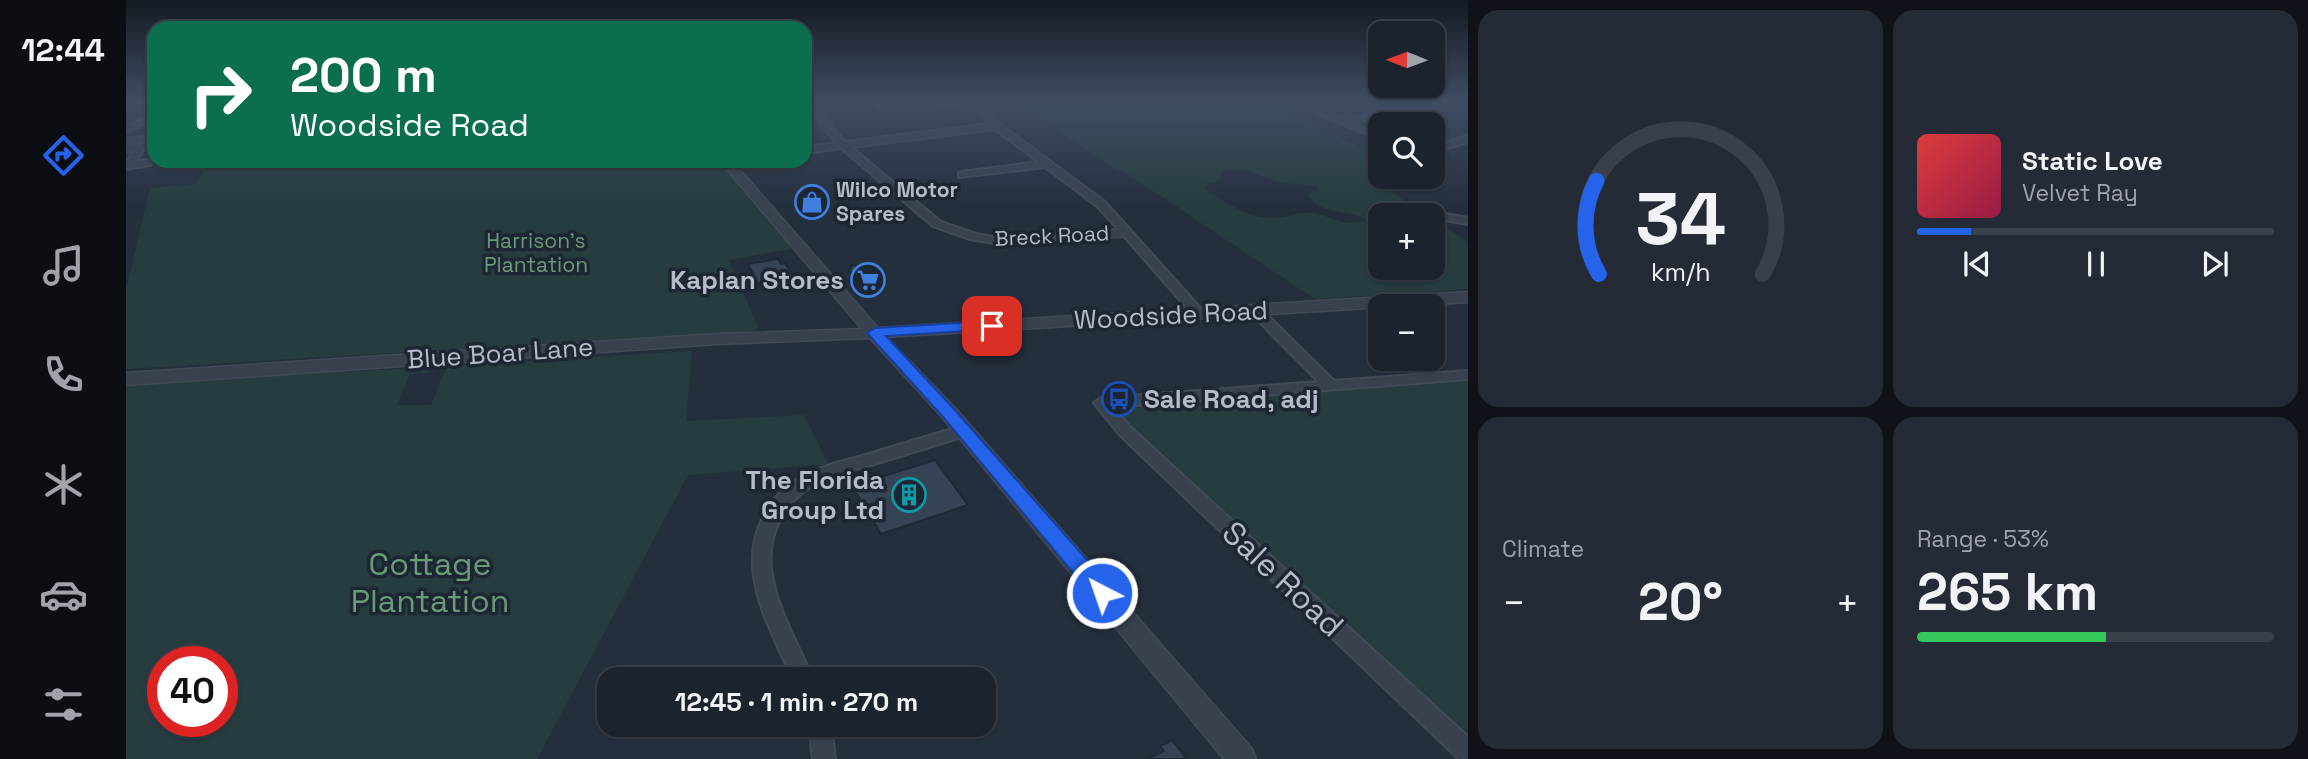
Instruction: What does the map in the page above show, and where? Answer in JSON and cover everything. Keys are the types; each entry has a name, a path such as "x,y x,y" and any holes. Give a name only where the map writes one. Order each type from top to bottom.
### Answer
{"street":[{"name":"Breck Road","path":"835,136 937,224 974,237 994,240 1127,233"},
{"path":"812,149 907,136"},
{"path":"1010,136 1101,204 1198,313"},
{"path":"1445,145 1468,139"},
{"path":"126,142 147,140"},
{"path":"1455,142 1468,147"},
{"path":"126,148 139,150 128,165"},
{"path":"128,165 147,163"},
{"path":"962,175 1046,164"},
{"path":"736,168 1242,759"},
{"path":"1445,215 1468,221"},
{"name":"Woodside Road","path":"875,333 1468,298"},
{"path":"1255,310 1329,384"},
{"name":"Blue Boar Lane","path":"126,379 705,339 875,333"},
{"name":"Sale Road","path":"1468,375 1098,403 1125,432 1468,752"},
{"path":"798,667 761,576 761,536 770,516 789,493 814,477 963,431"},
{"path":"821,737 824,759"}],"green space":[{"path":"1065,136 1338,136 1368,151 1368,189 1387,189 1408,203 1368,203 1368,280 1445,280 1445,227 1468,242 1468,289 1315,299 1123,171 1118,171","holes":["1226,170 1248,171 1277,182 1315,186 1317,191 1307,194 1312,201 1325,209 1358,216 1367,221 1345,222 1314,213 1271,218 1250,215 1204,188 1206,183 1222,178 1221,173"]},
{"name":"Harrison's Plantation","path":"206,168 729,168 796,248 729,260 759,329 747,332 126,369 126,290 150,188 195,184"},
{"name":"Cottage Plantation","path":"692,351 686,421 804,415 828,464 688,475 537,759 126,759 126,384 431,367 428,373 410,374 397,405 431,405 447,366"},
{"path":"1468,381 1468,740 1125,422 1120,413 1125,407"}],"building":[{"path":"778,259 781,264 785,263 794,277 758,284 748,264"},
{"name":"Kaplan Stores","path":"853,264 880,283 872,288 868,285 863,287 851,278 856,276 849,271"},
{"name":"The Florida Group Ltd","path":"935,460 968,505 881,534 852,486"},
{"path":"1172,740 1187,759 1148,759 1164,751 1160,746"}],"place":[{"name":"Wilco Motor Spares","path":"812,202"},
{"name":"Kaplan Stores","path":"868,280"},
{"name":"Sale Road, adj","path":"1119,399"},
{"name":"The Florida Group Ltd","path":"909,495"}],"route":[{"path":"992,326 875,333 948,413 1102,593"}]}
